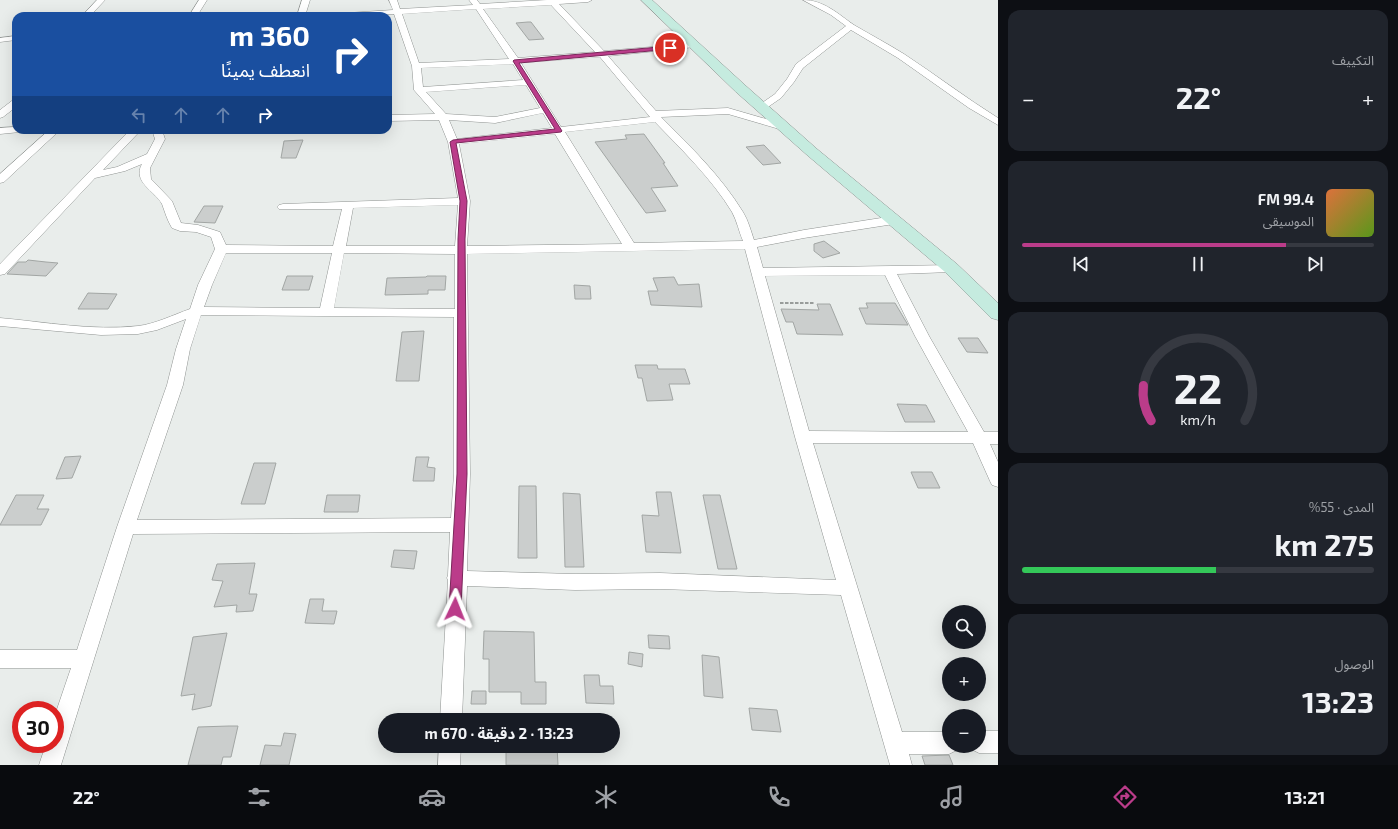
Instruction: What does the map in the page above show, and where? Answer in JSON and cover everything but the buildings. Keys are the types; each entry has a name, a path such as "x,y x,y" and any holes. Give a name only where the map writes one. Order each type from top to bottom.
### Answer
{"street":[{"path":"90,12 101,0"},
{"path":"196,12 203,0"},
{"path":"302,12 306,0"},
{"path":"393,0 416,66 420,90 429,103 443,117 453,142 464,201 461,239 462,474 456,578 451,713"},
{"path":"392,12 476,4 588,0"},
{"path":"646,0 762,107 951,268 998,314"},
{"path":"807,0 834,14 901,56 972,106 998,122"},
{"path":"552,1 602,54 656,117 698,161 738,213 750,245 804,438 901,765"},
{"path":"476,4 516,61 527,82 546,110 631,248"},
{"path":"762,107 778,96 791,80 799,66 851,26"},
{"path":"0,40 12,38"},
{"path":"416,66 516,61 695,45"},
{"path":"420,90 527,82"},
{"path":"0,116 12,106"},
{"path":"392,118 443,117 495,120 546,110"},
{"path":"453,142 559,131 718,110 728,111 786,128"},
{"path":"0,130 12,130"},
{"path":"0,180 51,134"},
{"path":"0,271 132,134"},
{"path":"50,765 126,527 175,385 183,349 205,285 221,249 216,235 198,229 180,227 176,224 166,201 146,180 145,168 160,139 159,134"},
{"path":"92,176 121,169 152,156"},
{"path":"283,207 464,201"},
{"path":"326,312 348,205"},
{"path":"221,249 462,250 750,245 781,238 894,220"},
{"path":"757,272 889,271 951,268"},
{"path":"889,271 922,336 979,438 998,481"},
{"path":"0,322 101,331 138,330 152,327 197,311 461,312"},
{"path":"804,438 998,438"},
{"path":"126,527 460,525"},
{"path":"456,578 575,582 660,581 849,588"},
{"path":"0,659 84,659"},
{"path":"986,742 998,742"},
{"path":"894,744 942,743"},
{"path":"449,765 450,753"}],"path":[{"path":"766,303 814,303"}],"route":[{"path":"455,609 462,474 461,239 464,201 453,142 559,131 527,82 516,61 670,48"}]}
